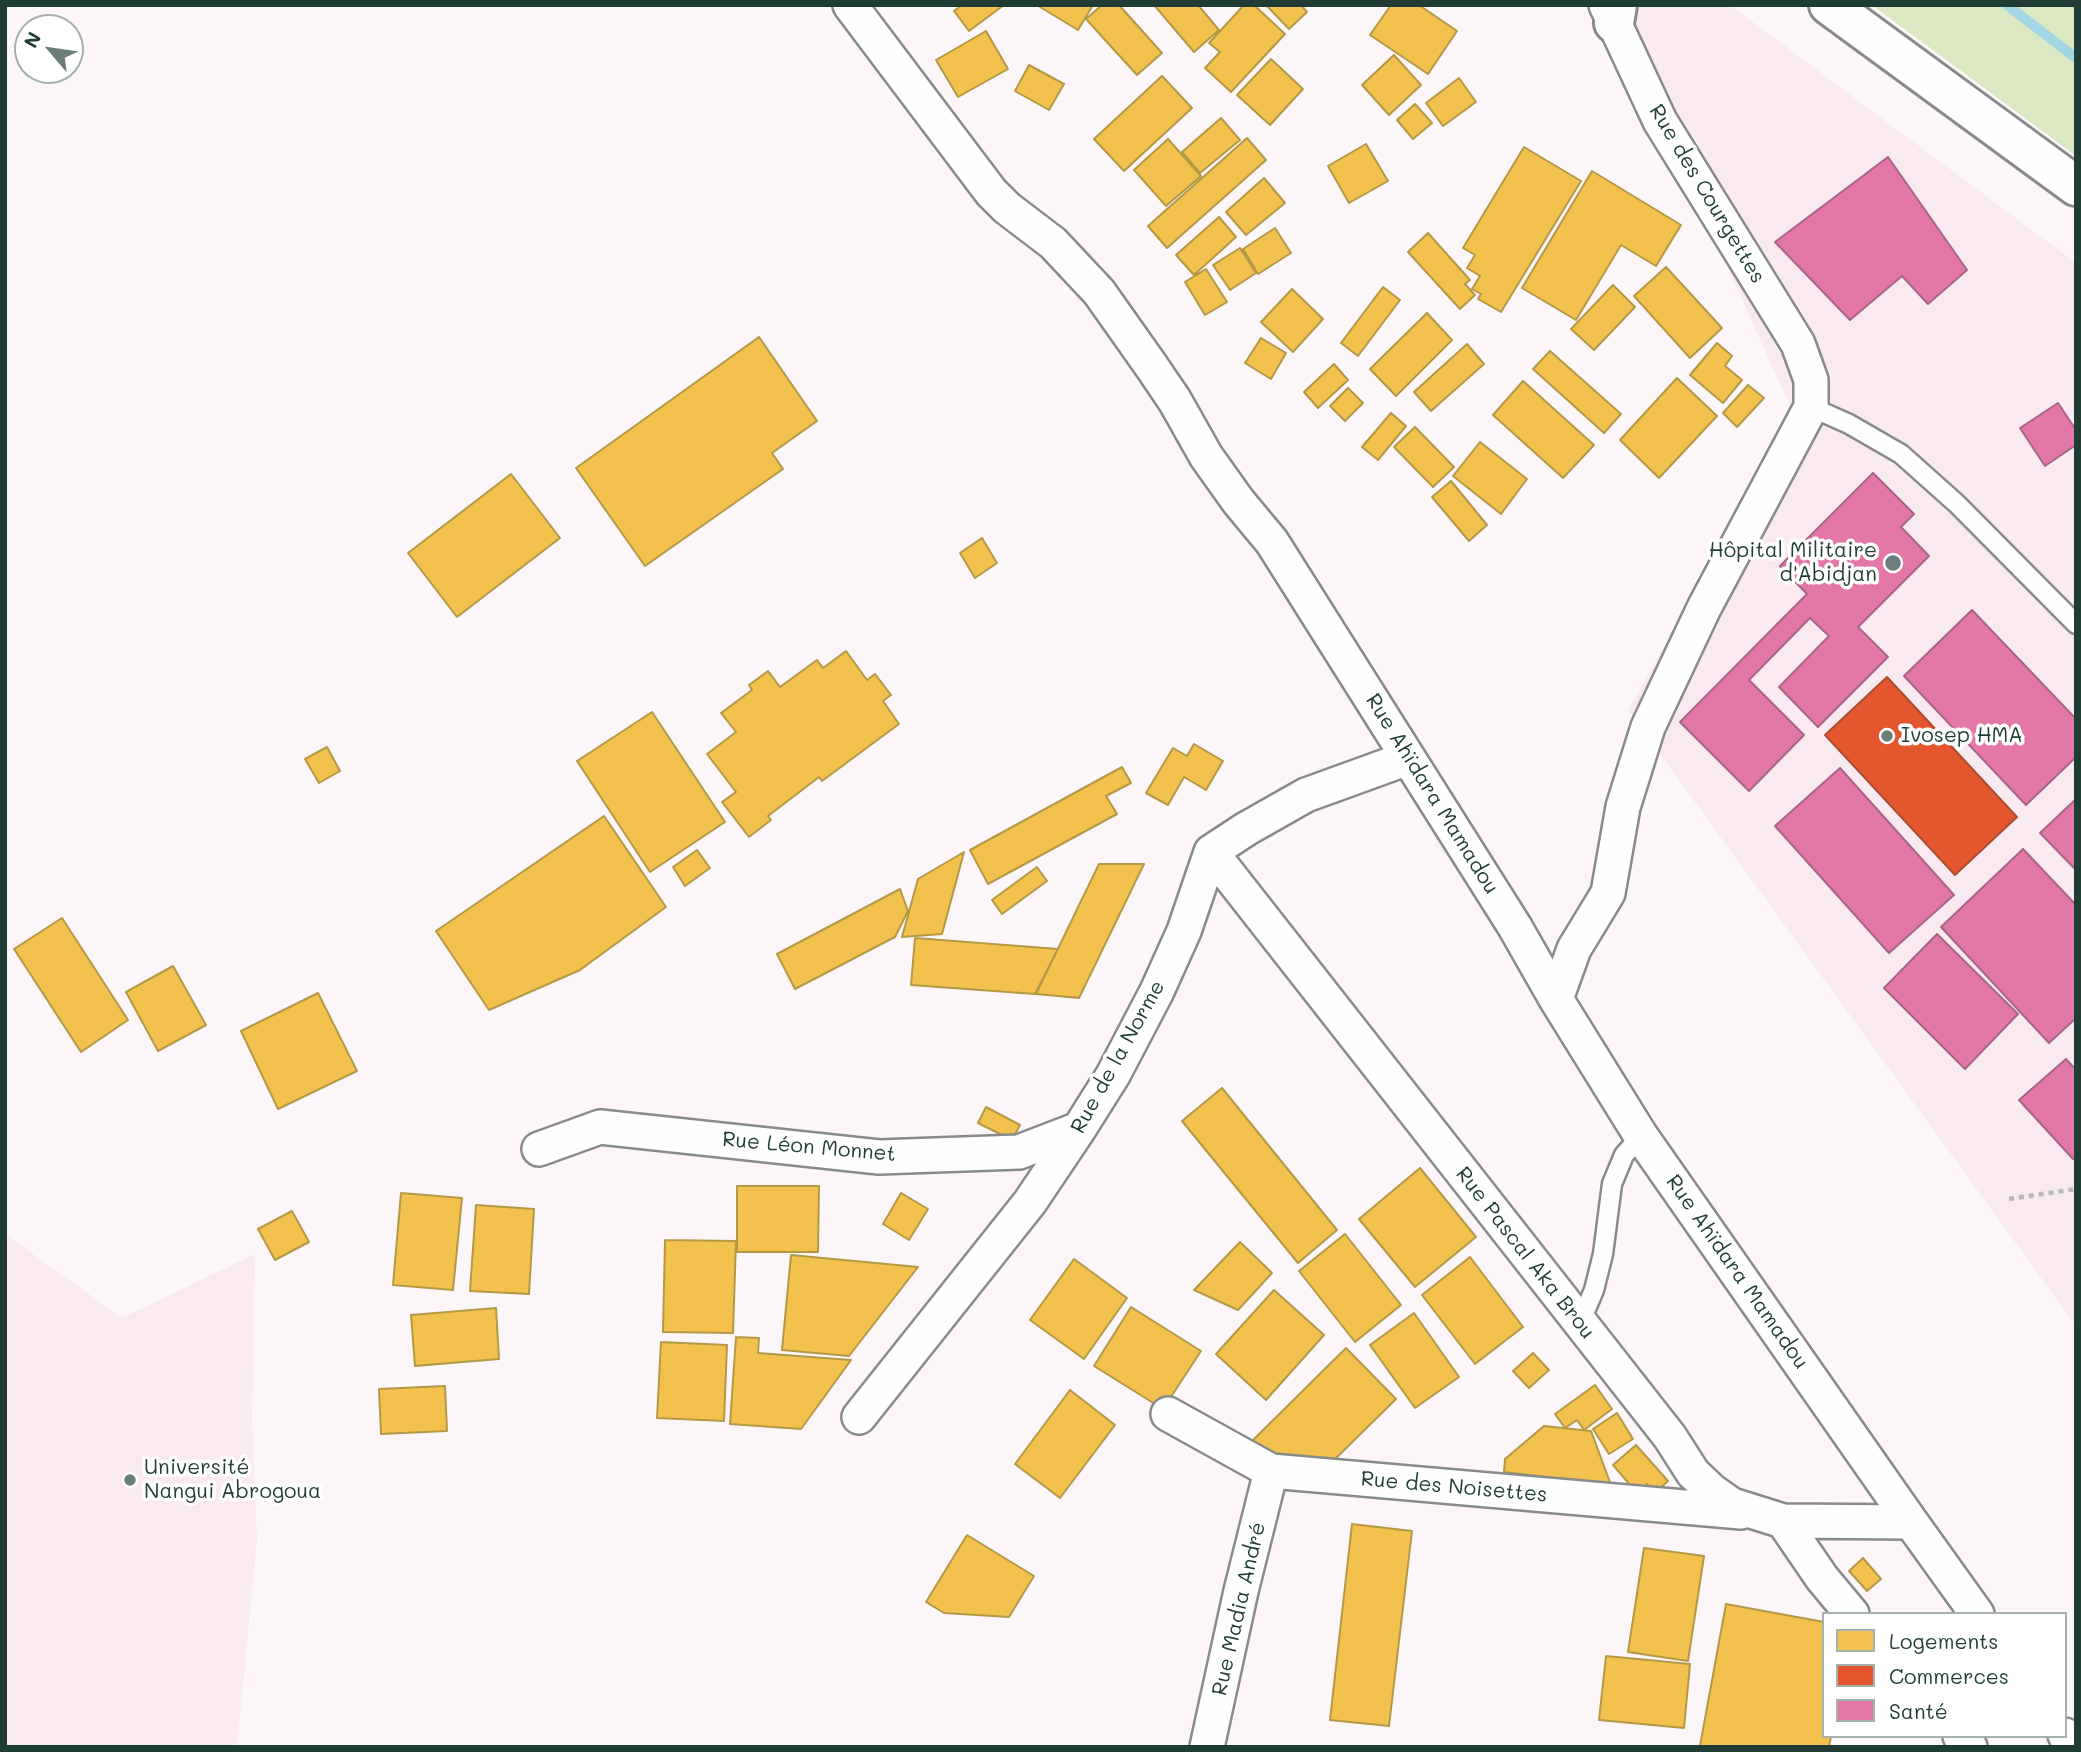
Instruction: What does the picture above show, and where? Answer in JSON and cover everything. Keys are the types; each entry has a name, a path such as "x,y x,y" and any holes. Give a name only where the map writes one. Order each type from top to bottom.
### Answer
{"main road":[{"path":"1829,5 2076,186"}],"street":[{"name":"Rue Ahïdara Mamadou","path":"850,5 991,191 1007,208 1053,243 1099,292 1175,401 1214,467 1272,542 1515,927 1641,1136 1977,1612"},
{"name":"Rue des Courgettes","path":"1612,11 1660,121 1798,344 1811,393"},
{"path":"1556,999 1574,949 1608,893 1623,807 1648,727 1811,393"},
{"path":"1212,852 1306,795 1408,758"},
{"name":"Rue de la Norme","path":"859,1417 1030,1202 1113,1075 1157,992 1184,931 1212,852"},
{"name":"Rue Pascal Aka Brou","path":"1212,852 1670,1437 1693,1473 1732,1505 1769,1517 1911,1522"},
{"name":"Rue Léon Monnet","path":"539,1149 600,1127 879,1157 1019,1152 1079,1129"},
{"name":"Rue des Noisettes","path":"1168,1414 1271,1471 1769,1517"},
{"name":"Rue Madia André","path":"1207,1747 1271,1471"},
{"path":"1769,1517 1850,1612"}],"lane":[{"path":"1811,393 1849,424 1901,454 1957,504 2076,624"},
{"path":"1580,1323 1594,1290 1603,1254 1612,1184 1624,1155 1641,1136"}],"path":[{"path":"2009,1199 2076,1189"}],"shaded area":[{"name":"Hôpital Militaire d'Abidjan","path":"1639,5 1730,5 2076,263 2076,1326 1628,710 1794,415 1619,26"},
{"name":"Université Nangui Abrogoua","path":"5,1234 122,1318 255,1254 252,1421 257,1540 237,1747 5,1747"}],"green space":[{"path":"1872,5 2076,5 2076,156"}],"building: Logements":[{"path":"962,5 1004,5 969,31 954,11"},
{"path":"1093,5 1078,30 1040,7"},
{"path":"1102,5 1119,5 1162,53 1137,75 1086,19"},
{"path":"1154,5 1198,5 1219,30 1194,52"},
{"path":"1244,5 1254,5 1285,34 1231,92 1205,68 1220,52 1209,43"},
{"path":"1266,5 1301,5 1307,12 1289,29"},
{"path":"1391,5 1419,5 1457,31 1428,74 1370,35"},
{"path":"986,31 1008,69 958,97 936,60"},
{"path":"1394,55 1421,85 1389,115 1362,85"},
{"path":"1271,59 1303,89 1270,125 1237,95"},
{"path":"1029,65 1064,84 1049,110 1015,91"},
{"path":"1162,76 1192,108 1124,171 1094,139"},
{"path":"1459,78 1476,102 1443,126 1426,103"},
{"path":"1415,104 1432,123 1413,139 1397,120"},
{"path":"1221,118 1240,140 1200,173 1182,152"},
{"path":"1247,138 1266,160 1167,248 1148,226"},
{"path":"1168,139 1201,176 1166,206 1134,170"},
{"path":"1366,144 1388,181 1349,203 1328,166"},
{"path":"1524,147 1581,181 1501,312 1478,299 1481,294 1472,289 1480,276 1467,268 1475,255 1463,248"},
{"path":"1592,171 1681,225 1656,266 1621,245 1576,320 1522,288"},
{"path":"1264,178 1285,203 1246,235 1226,212"},
{"path":"1219,217 1236,237 1194,275 1176,255"},
{"path":"1275,228 1291,253 1258,274 1243,249"},
{"path":"1428,233 1470,280 1465,284 1475,295 1460,309 1408,252"},
{"path":"1240,248 1256,273 1230,290 1213,265"},
{"path":"1666,267 1722,328 1690,358 1634,296"},
{"path":"1206,269 1227,302 1205,315 1185,282"},
{"path":"1613,285 1635,307 1594,350 1571,329"},
{"path":"1383,287 1400,300 1358,356 1341,343"},
{"path":"1292,289 1323,319 1293,352 1261,322"},
{"path":"1427,313 1452,340 1396,396 1370,369"},
{"path":"759,337 817,421 772,453 783,469 645,566 576,468"},
{"path":"1261,338 1286,353 1271,379 1245,363"},
{"path":"1717,343 1732,356 1725,366 1742,380 1723,403 1690,375"},
{"path":"1467,344 1484,364 1431,411 1414,392"},
{"path":"1550,351 1621,414 1604,433 1533,369"},
{"path":"1334,364 1348,380 1318,408 1304,392"},
{"path":"1677,378 1717,416 1659,478 1620,440"},
{"path":"1523,381 1594,445 1563,478 1493,415"},
{"path":"1748,385 1764,398 1737,427 1723,413"},
{"path":"1348,388 1363,403 1345,421 1330,406"},
{"path":"1391,413 1406,426 1378,460 1362,447"},
{"path":"1415,427 1454,467 1433,487 1394,447"},
{"path":"1480,442 1527,479 1501,514 1453,476"},
{"path":"511,474 560,538 457,617 408,553"},
{"path":"1451,481 1487,525 1469,541 1432,497"},
{"path":"982,538 997,563 975,578 960,553"},
{"path":"846,651 867,680 875,674 891,695 883,701 899,724 822,781 819,777 768,816 771,820 749,837 722,802 736,792 707,754 736,732 721,713 752,690 749,685 768,671 780,687 817,660 823,668"},
{"path":"652,712 725,822 650,872 577,761"},
{"path":"1194,744 1223,761 1206,790 1184,777 1168,805 1146,793 1173,748 1187,756"},
{"path":"327,747 340,771 319,783 305,759"},
{"path":"1122,767 1131,783 1106,796 1117,814 988,884 970,850"},
{"path":"604,816 666,907 580,970 489,1010 436,931"},
{"path":"697,850 710,868 685,886 673,867"},
{"path":"964,852 942,934 902,937 918,879"},
{"path":"1099,864 1144,864 1079,998 1036,994"},
{"path":"1037,867 1047,881 1002,914 992,900"},
{"path":"900,889 908,911 895,937 795,989 777,954"},
{"path":"62,918 128,1020 81,1052 14,949"},
{"path":"915,938 1058,949 1035,994 911,985"},
{"path":"173,966 206,1025 158,1051 126,992"},
{"path":"318,993 357,1071 278,1109 241,1031"},
{"path":"1222,1088 1337,1230 1298,1263 1182,1121"},
{"path":"986,1107 1020,1125 1012,1140 978,1123"},
{"path":"1420,1168 1476,1237 1415,1287 1359,1219"},
{"path":"737,1186 819,1186 818,1252 737,1252"},
{"path":"401,1193 462,1198 453,1290 393,1285"},
{"path":"901,1193 928,1209 909,1240 883,1224"},
{"path":"476,1205 534,1209 529,1294 470,1291"},
{"path":"292,1211 309,1242 275,1260 258,1229"},
{"path":"1345,1234 1401,1305 1355,1342 1299,1271"},
{"path":"665,1240 736,1241 733,1333 663,1332"},
{"path":"1240,1242 1272,1273 1238,1310 1194,1290"},
{"path":"791,1255 918,1267 849,1356 782,1350"},
{"path":"1470,1257 1523,1327 1475,1364 1422,1295"},
{"path":"1074,1259 1127,1298 1084,1359 1030,1320"},
{"path":"1274,1290 1324,1335 1266,1400 1216,1354"},
{"path":"1131,1307 1201,1351 1163,1409 1094,1366"},
{"path":"496,1308 499,1359 415,1366 411,1315"},
{"path":"1414,1313 1459,1377 1415,1408 1370,1345"},
{"path":"736,1337 759,1338 758,1353 851,1360 801,1429 730,1424"},
{"path":"661,1342 727,1345 724,1421 657,1418"},
{"path":"1346,1348 1396,1399 1329,1465 1244,1449"},
{"path":"1533,1353 1549,1370 1529,1388 1513,1371"},
{"path":"1595,1385 1612,1409 1584,1430 1577,1420 1565,1428 1555,1414"},
{"path":"445,1386 447,1431 381,1434 379,1389"},
{"path":"1070,1390 1115,1425 1060,1498 1015,1464"},
{"path":"1617,1413 1633,1439 1609,1454 1593,1429"},
{"path":"1544,1426 1591,1431 1611,1485 1504,1472 1505,1459"},
{"path":"1636,1445 1668,1481 1655,1493 1647,1484 1637,1493 1613,1465"},
{"path":"1352,1524 1412,1531 1389,1726 1330,1720"},
{"path":"967,1535 1034,1576 1009,1617 944,1613 926,1602"},
{"path":"1644,1548 1704,1556 1688,1661 1628,1652"},
{"path":"1863,1558 1881,1579 1867,1591 1849,1571"},
{"path":"1726,1604 1822,1622 1822,1738 1831,1738 1829,1747 1700,1746"},
{"path":"1606,1656 1690,1664 1684,1728 1599,1720"}],"building: Commerces":[{"path":"1887,677 2017,817 1955,875 1825,735"}],"building: Santé":[{"path":"1888,157 1967,270 1928,304 1902,276 1850,320 1775,242"},
{"path":"2058,403 2076,430 2076,445 2045,466 2020,428"},
{"path":"1873,473 1914,514 1901,527 1929,556 1858,627 1888,657 1818,727 1779,687 1829,636 1810,618 1749,680 1804,735 1749,791 1680,722 1807,594 1780,566"},
{"path":"1972,610 2076,719 2076,757 2026,805 1904,676"},
{"path":"1840,768 1954,895 1889,953 1775,826"},
{"path":"2076,799 2076,870 2040,833"},
{"path":"2023,849 2076,905 2076,1018 2049,1043 1941,927"},
{"path":"1937,934 2018,1014 1965,1069 1884,988"},
{"path":"2066,1059 2076,1070 2076,1157 2073,1159 2019,1100"}],"waterway":[{"path":"2007,5 2076,58"}],"place":[{"name":"Hôpital Militaire d'Abidjan","path":"1893,563"},
{"name":"Ivosep HMA","path":"1887,736"},
{"name":"Université Nangui Abrogoua","path":"130,1480"}]}
